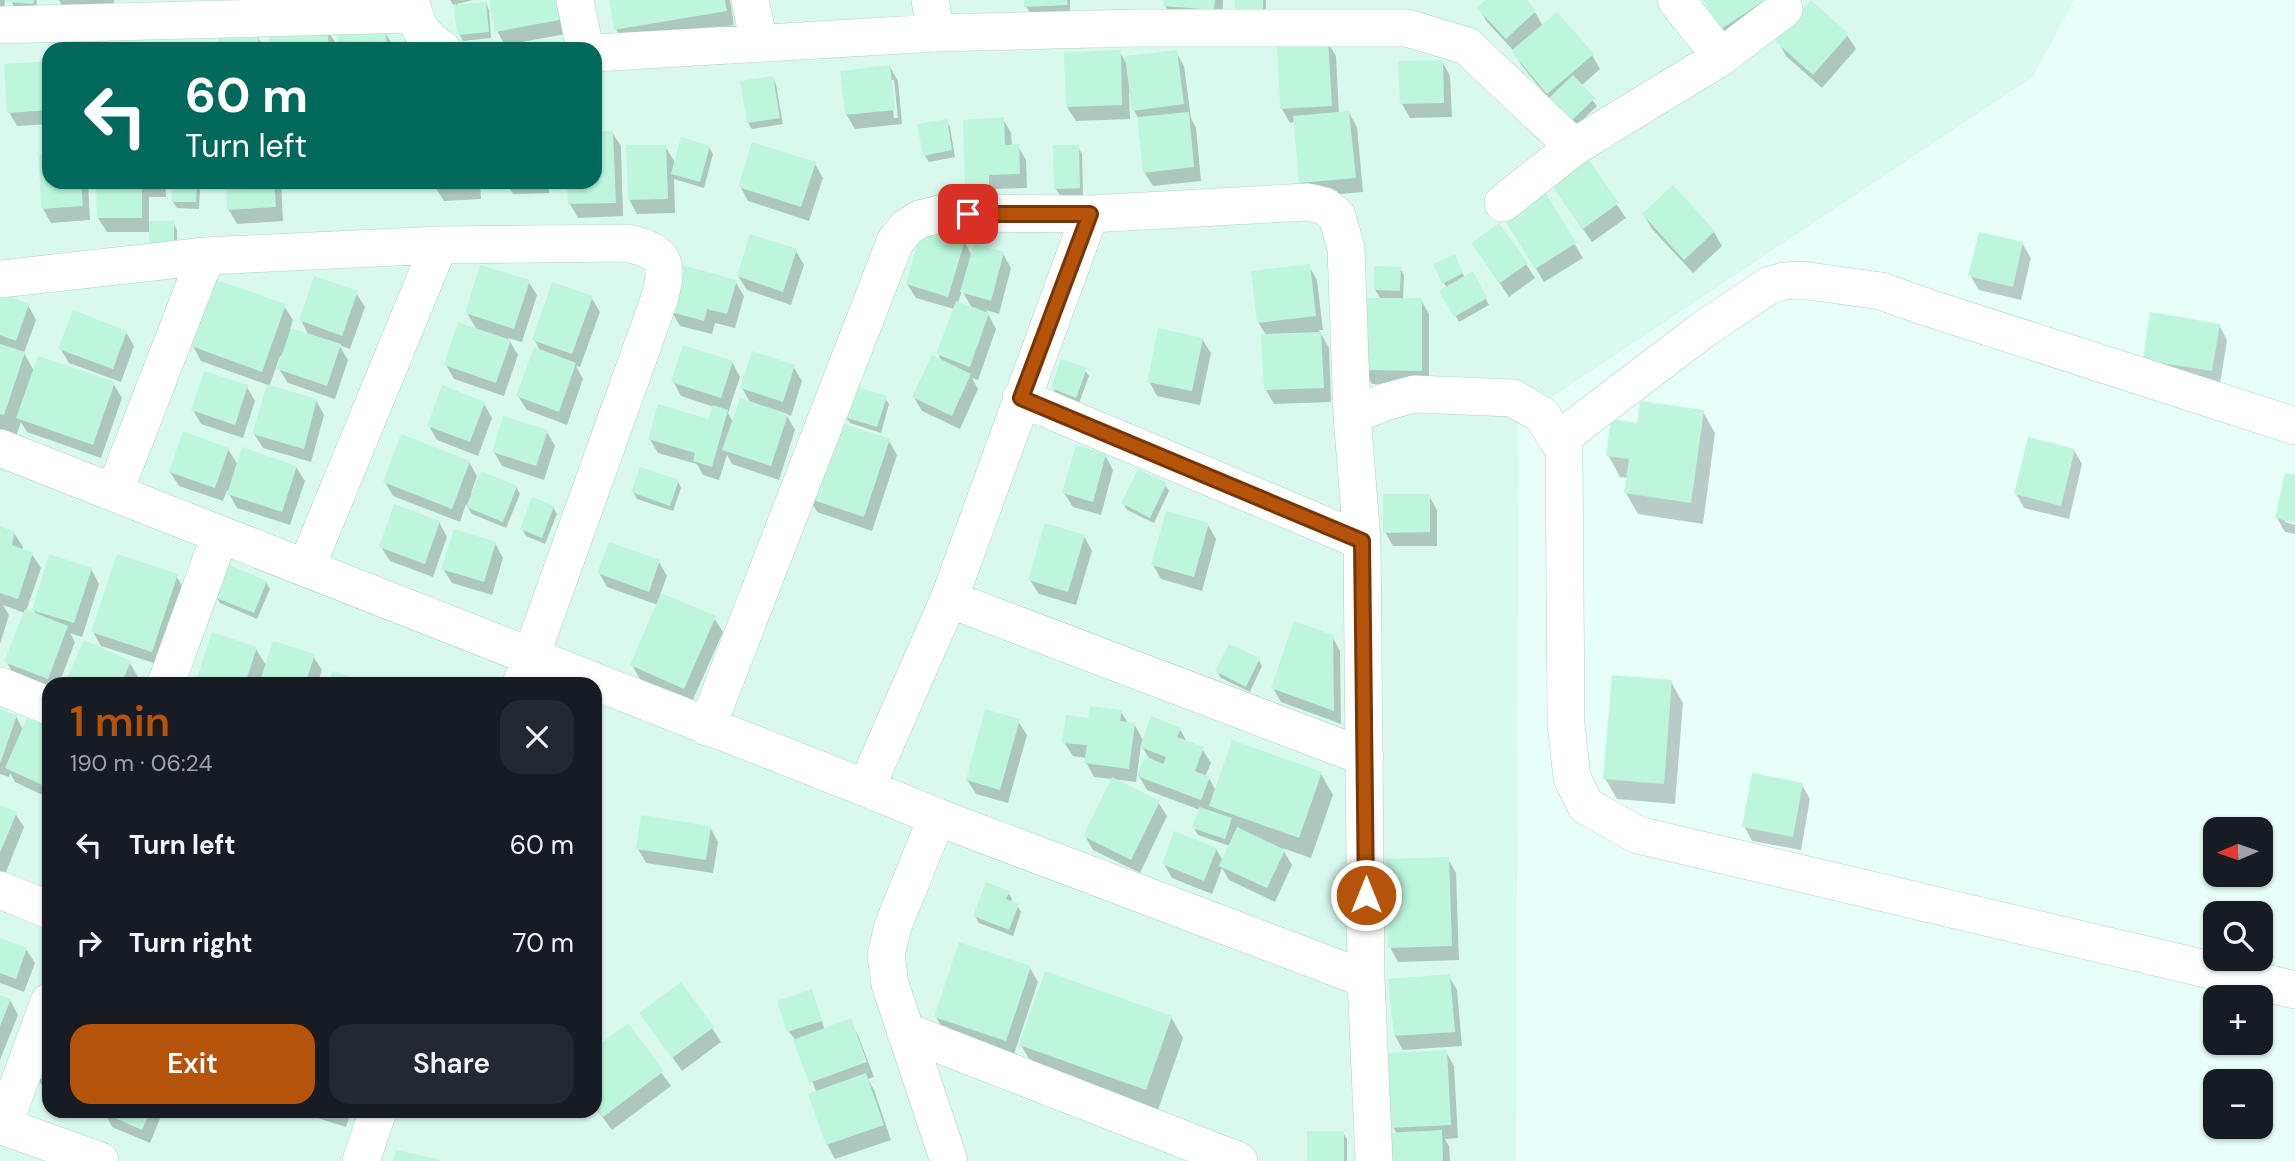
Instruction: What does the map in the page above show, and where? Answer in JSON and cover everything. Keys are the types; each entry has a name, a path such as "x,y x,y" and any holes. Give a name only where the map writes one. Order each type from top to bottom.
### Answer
{"street":[{"path":"575,0 583,42"},
{"path":"750,0 759,43"},
{"path":"1676,0 1721,57"},
{"path":"0,24 194,9 413,7 424,37 432,42"},
{"path":"1503,202 1574,147 1721,57 1784,9"},
{"path":"602,52 759,43 933,16 1139,14 1406,27 1467,46 1574,147"},
{"path":"706,727 895,242 906,228 920,219 944,213 1090,214 1308,202 1325,206 1337,216 1346,248 1352,415 1362,541 1366,979 1374,1161"},
{"path":"866,788 949,599 1090,214"},
{"path":"0,279 206,256 439,245 628,243 649,248 662,258 666,275 659,300 526,670"},
{"path":"306,568 439,245"},
{"path":"114,493 206,256"},
{"path":"1558,440 1704,329 1770,285 1802,280 1881,290 1926,307 2295,426"},
{"path":"1352,415 1414,394 1513,398 1542,415 1564,450 1566,724 1572,778 1586,806 1638,835 2295,990"},
{"path":"1021,398 1362,541"},
{"path":"0,448 306,568 526,670 548,677"},
{"path":"169,677 220,535"},
{"path":"949,599 1365,757"},
{"path":"0,686 42,703"},
{"path":"602,694 706,727 1366,979"},
{"path":"937,817 893,926 886,956 890,984 949,1161"},
{"path":"0,890 42,906"},
{"path":"42,1020 2,1126 100,1161"},
{"path":"905,1031 1239,1161"},
{"path":"361,1161 376,1118"}],"shaded area":[{"path":"0,0 2074,0 2033,77 1519,419 1516,1161 0,1161"}],"building":[{"path":"6,0 34,0 33,4"},
{"path":"489,0 562,0 565,19 495,32"},
{"path":"609,0 725,0 727,11 614,30"},
{"path":"1024,0 1067,0 1068,5 1024,7"},
{"path":"1164,0 1215,0 1214,10 1163,6"},
{"path":"1235,0 1263,0 1263,15 1234,15"},
{"path":"1485,0 1527,0 1536,11 1506,39 1477,8"},
{"path":"1703,0 1765,0 1721,29"},
{"path":"1811,0 1849,34 1813,75 1775,41"},
{"path":"486,2 489,32 457,35 454,5"},
{"path":"1557,12 1594,54 1547,94 1511,51"},
{"path":"327,24 328,42 269,42 268,30"},
{"path":"385,29 387,42 338,42 337,34"},
{"path":"258,34 259,42 218,42 218,37"},
{"path":"1328,40 1332,106 1280,109 1277,43"},
{"path":"1121,50 1122,105 1066,107 1064,52"},
{"path":"1177,50 1184,104 1132,111 1125,56"},
{"path":"1443,60 1444,103 1400,104 1398,61"},
{"path":"42,61 42,110 7,113 4,64"},
{"path":"890,65 895,110 845,115 840,71"},
{"path":"1573,75 1595,98 1565,127 1543,104"},
{"path":"773,76 780,118 747,123 740,81"},
{"path":"1349,111 1356,178 1299,183 1293,116"},
{"path":"1189,112 1194,167 1143,173 1137,117"},
{"path":"1004,117 1005,145 1019,144 1020,174 989,175 989,192 965,193 963,120"},
{"path":"947,119 952,150 923,156 917,124"},
{"path":"602,131 613,131 616,203 568,204 567,189 602,189"},
{"path":"681,137 710,146 700,182 671,174"},
{"path":"752,142 816,162 801,207 738,187"},
{"path":"626,145 666,145 668,199 628,200"},
{"path":"1053,145 1079,145 1080,188 1054,189"},
{"path":"39,155 42,155 42,189 82,189 83,206 41,209"},
{"path":"1589,160 1619,203 1583,229 1552,186"},
{"path":"1673,185 1715,231 1684,260 1642,214"},
{"path":"96,189 142,189 142,218 97,218"},
{"path":"172,189 197,189 196,202 171,202"},
{"path":"226,189 275,189 276,207 227,210"},
{"path":"1546,193 1576,243 1535,269 1504,219"},
{"path":"149,221 174,221 174,242 149,243"},
{"path":"1499,223 1528,263 1500,283 1471,243"},
{"path":"922,227 965,240 948,297 906,284"},
{"path":"1979,232 2023,242 2013,287 1968,276"},
{"path":"750,234 797,249 783,292 737,276"},
{"path":"974,244 1004,252 991,301 960,292"},
{"path":"1455,254 1463,273 1442,284 1433,264"},
{"path":"1310,264 1316,316 1257,323 1251,271"},
{"path":"480,265 530,280 514,329 465,313"},
{"path":"682,265 737,280 727,314 707,309 704,321 670,312"},
{"path":"1374,266 1401,267 1400,291 1374,290"},
{"path":"1473,271 1487,298 1454,317 1439,291"},
{"path":"314,276 358,291 342,336 299,320"},
{"path":"214,279 286,304 262,372 191,346"},
{"path":"552,282 593,296 572,354 532,340"},
{"path":"0,293 29,304 16,341 0,335"},
{"path":"1363,298 1422,298 1422,371 1362,370"},
{"path":"956,301 989,313 970,367 936,354"},
{"path":"73,310 127,331 113,369 58,349"},
{"path":"2150,312 2220,324 2212,371 2143,360"},
{"path":"458,322 511,340 496,383 444,365"},
{"path":"291,328 341,344 327,386 277,369"},
{"path":"1158,328 1203,338 1192,391 1147,382"},
{"path":"1321,332 1324,388 1264,390 1261,334"},
{"path":"0,344 25,352 4,415 0,414"},
{"path":"683,345 733,361 721,398 671,382"},
{"path":"534,347 576,363 559,412 516,396"},
{"path":"752,351 795,365 783,402 740,388"},
{"path":"932,355 971,374 952,416 912,397"},
{"path":"38,356 115,382 93,445 16,418"},
{"path":"1061,359 1087,368 1076,398 1051,388"},
{"path":"204,371 248,385 235,425 191,410"},
{"path":"267,384 317,399 304,449 252,434"},
{"path":"442,385 485,402 470,442 427,426"},
{"path":"853,386 887,396 877,427 844,417"},
{"path":"740,398 788,414 771,466 722,450"},
{"path":"1640,401 1704,410 1691,503 1624,493 1629,459 1606,456 1611,419 1637,423"},
{"path":"658,404 708,419 713,405 728,410 712,467 693,461 695,453 648,439"},
{"path":"503,416 548,430 536,466 492,452"},
{"path":"833,420 890,439 864,517 807,498"},
{"path":"183,431 229,448 215,488 169,472"},
{"path":"401,434 470,461 452,509 383,482"},
{"path":"2028,437 2075,449 2061,506 2014,494"},
{"path":"1076,445 1106,454 1093,502 1062,493"},
{"path":"242,447 297,466 282,512 227,494"},
{"path":"640,467 679,480 670,506 631,492"},
{"path":"1138,469 1167,483 1150,518 1121,503"},
{"path":"481,471 517,486 503,522 466,507"},
{"path":"2285,473 2295,475 2295,523 2275,518"},
{"path":"1383,494 1430,494 1430,532 1383,533"},
{"path":"532,497 554,506 542,538 520,529"},
{"path":"394,504 440,521 425,564 379,547"},
{"path":"1166,511 1209,523 1194,577 1151,565"},
{"path":"1045,523 1085,535 1068,592 1028,580"},
{"path":"0,526 15,532 12,545 33,553 18,599 0,593"},
{"path":"454,529 496,542 484,582 441,569"},
{"path":"609,542 660,560 649,592 597,573"},
{"path":"49,554 92,568 74,623 32,610"},
{"path":"117,554 178,574 152,652 91,632"},
{"path":"227,564 267,581 254,613 214,597"},
{"path":"661,593 716,616 684,689 630,665"},
{"path":"25,609 68,626 49,677 4,662"},
{"path":"1294,621 1333,635 1334,711 1271,688"},
{"path":"212,632 257,647 247,677 197,677"},
{"path":"84,640 131,661 124,677 67,677"},
{"path":"273,641 315,654 307,677 261,677"},
{"path":"1229,644 1260,658 1246,687 1215,671"},
{"path":"332,671 352,677 331,677"},
{"path":"1612,675 1672,680 1664,784 1603,779"},
{"path":"1090,706 1122,710 1120,721 1135,723 1129,769 1084,763 1087,745 1062,743 1066,715 1088,718"},
{"path":"0,709 17,715 0,764"},
{"path":"31,709 42,714 42,785 5,768"},
{"path":"985,709 1020,719 1000,790 966,780"},
{"path":"1151,716 1181,728 1177,737 1204,747 1195,771 1210,777 1201,800 1137,776 1145,756 1163,764 1166,757 1140,747"},
{"path":"1232,740 1322,772 1299,838 1209,806"},
{"path":"1752,773 1803,783 1793,837 1742,827"},
{"path":"1112,777 1160,801 1131,860 1083,836"},
{"path":"0,805 17,812 0,853"},
{"path":"1199,807 1232,818 1225,839 1192,828"},
{"path":"641,815 711,826 706,860 636,849"},
{"path":"1237,827 1285,850 1267,888 1219,866"},
{"path":"1174,831 1217,848 1204,881 1162,864"},
{"path":"1449,857 1452,946 1388,948 1386,859"},
{"path":"986,882 1010,891 1006,899 1019,904 1009,930 973,916"},
{"path":"0,938 27,948 16,979 0,973"},
{"path":"959,942 1031,966 1006,1041 934,1017"},
{"path":"1045,971 1172,1016 1146,1090 1019,1045"},
{"path":"1450,974 1455,1032 1394,1036 1388,979"},
{"path":"681,982 714,1027 672,1058 639,1013"},
{"path":"812,989 822,1021 787,1032 777,1001"},
{"path":"0,995 11,999 0,1026"},
{"path":"851,1018 867,1062 809,1083 793,1040"},
{"path":"628,1023 664,1071 603,1117 602,1116 602,1043"},
{"path":"1447,1050 1451,1125 1391,1128 1387,1053"},
{"path":"42,1058 42,1080 35,1077"},
{"path":"866,1073 884,1125 826,1145 808,1094"},
{"path":"115,1118 147,1118 142,1130"},
{"path":"1442,1130 1443,1161 1386,1161 1385,1133"},
{"path":"1307,1131 1344,1131 1344,1161 1307,1161"},
{"path":"396,1150 441,1160 441,1161 393,1161"}],"route":[{"path":"968,214 1090,214 1021,398 1362,541 1366,895"}]}
